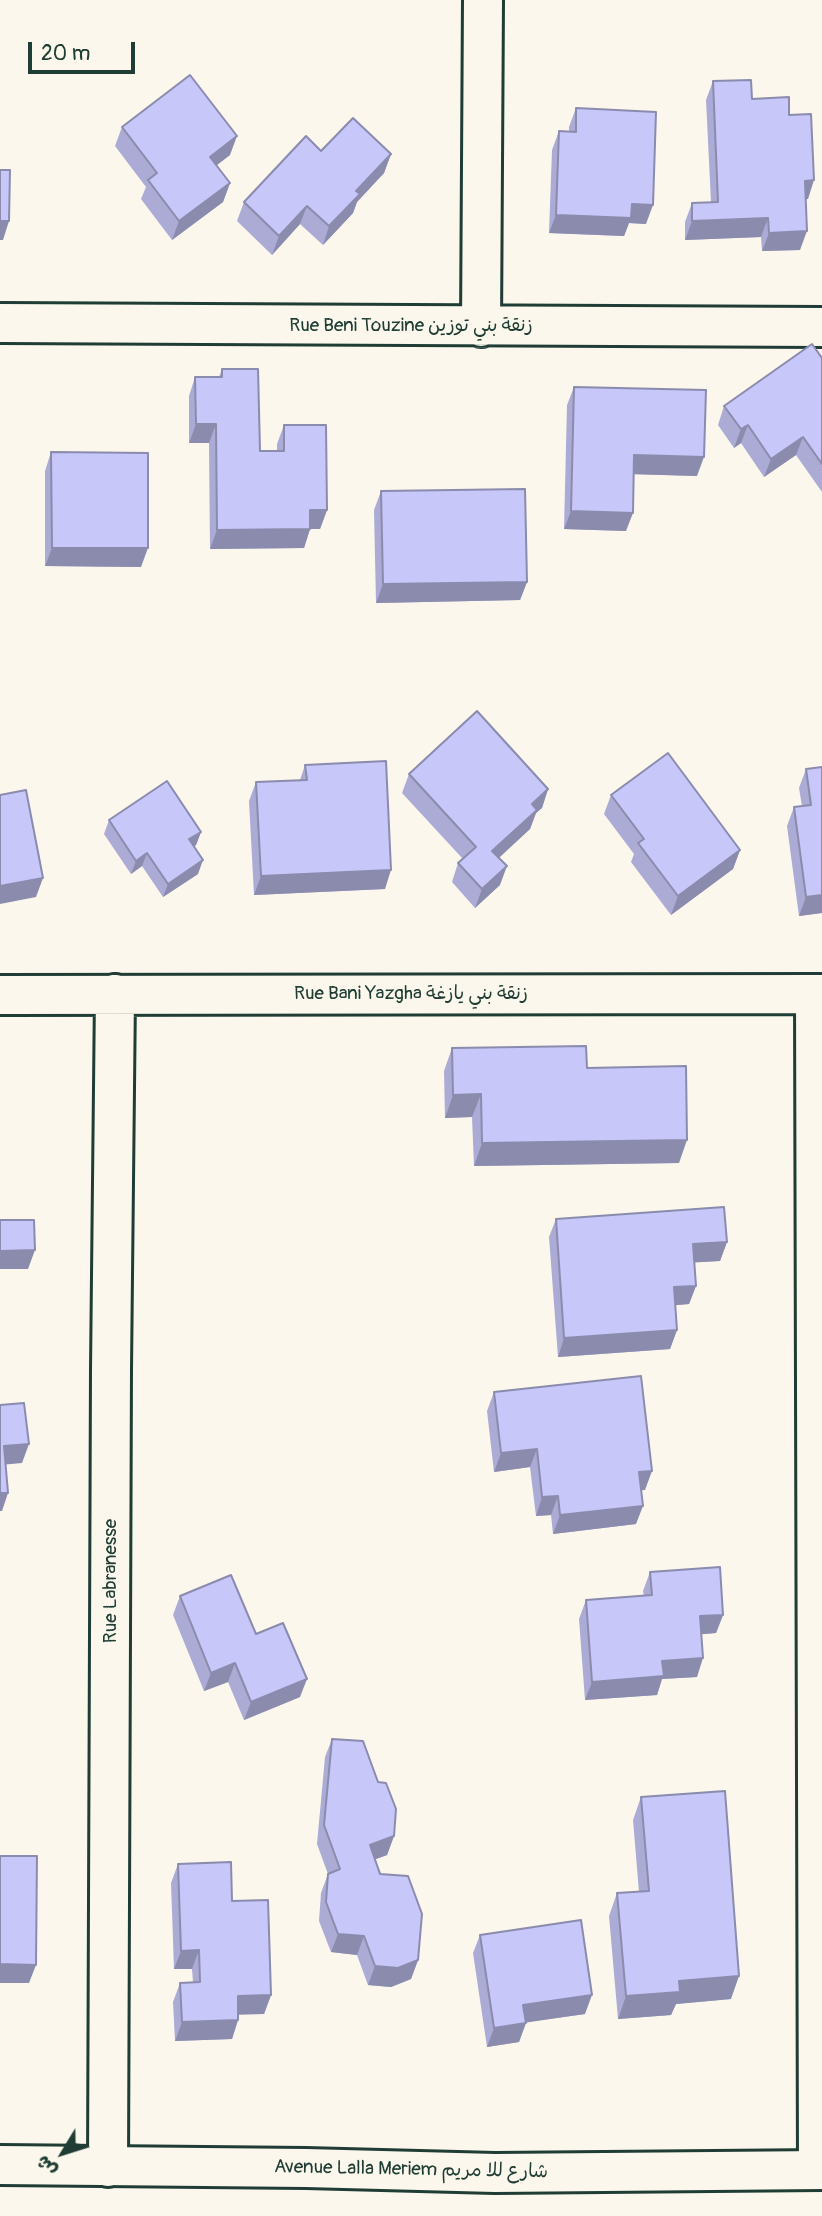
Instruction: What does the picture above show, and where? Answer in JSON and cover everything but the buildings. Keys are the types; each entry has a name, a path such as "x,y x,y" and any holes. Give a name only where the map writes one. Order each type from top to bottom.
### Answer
{"street":[{"path":"481,327 483,0"},
{"name":"Rue Beni Touzine زنقة بني توزين","path":"0,323 822,327"},
{"path":"819,994 820,2170"},
{"name":"Rue Bani Yazgha زنقة بني يازغة","path":"0,995 819,994"},
{"name":"Rue Labranesse","path":"108,2167 110,1369 115,995"},
{"name":"Avenue Lalla Meriem شارع للا مريم","path":"0,2165 495,2173 820,2170"}]}
